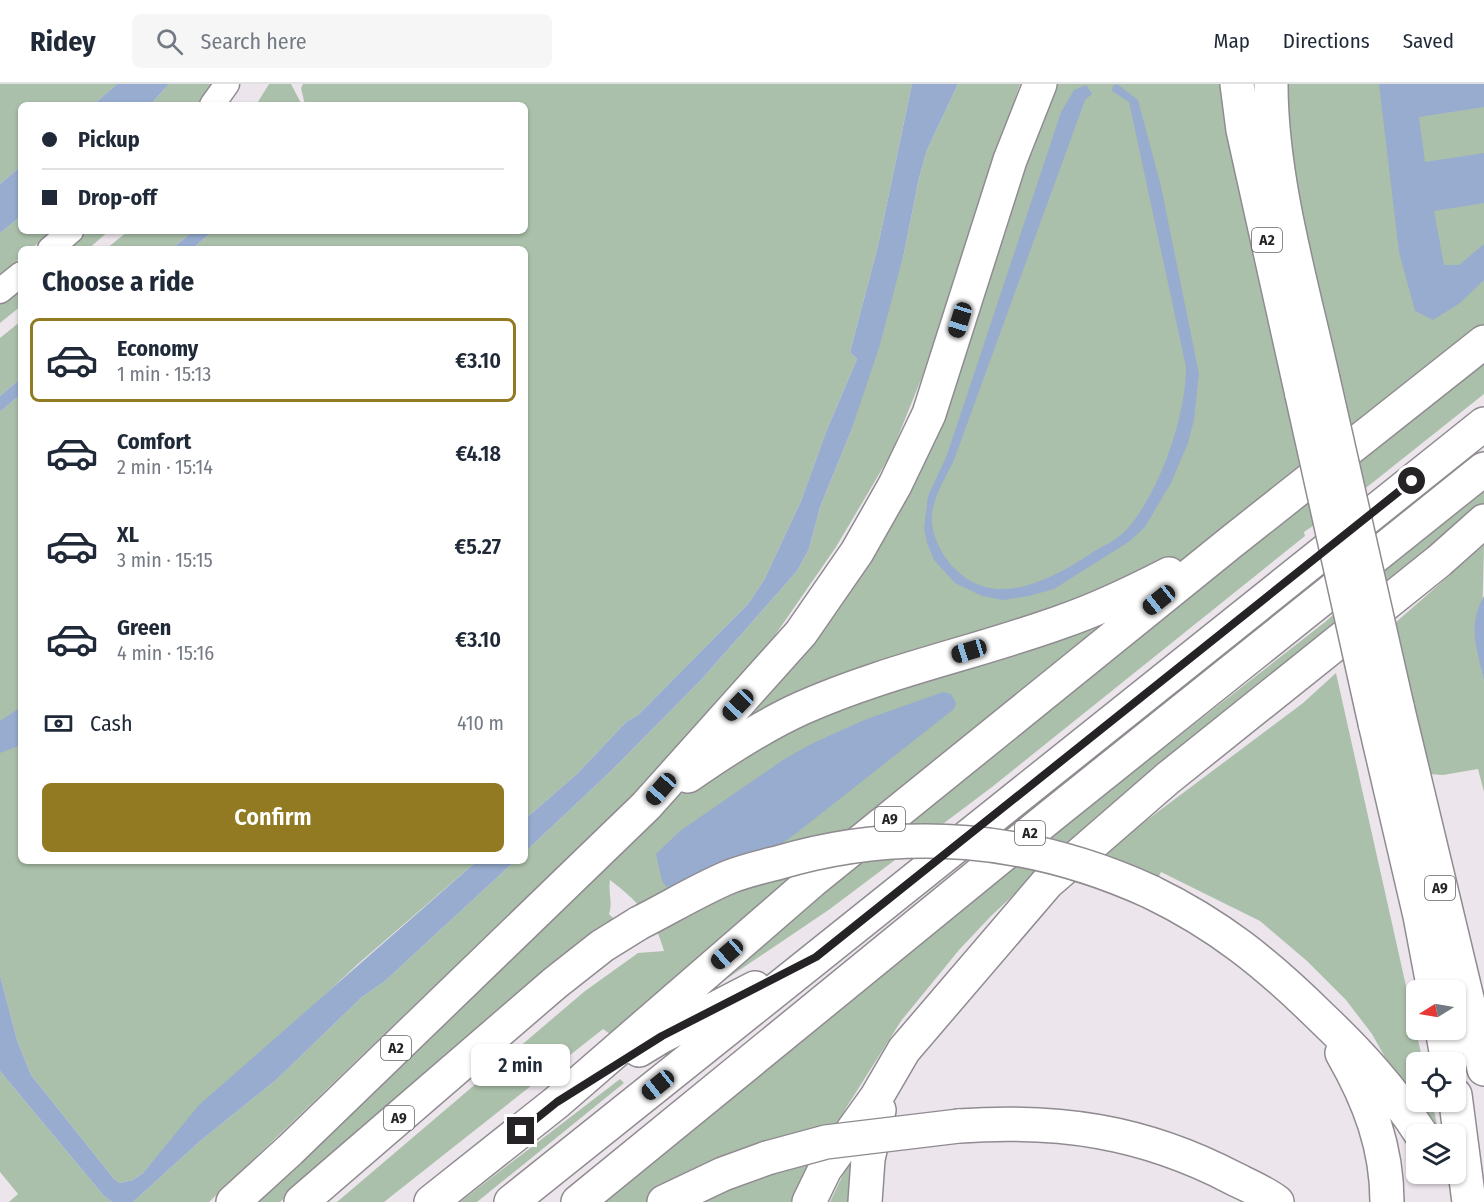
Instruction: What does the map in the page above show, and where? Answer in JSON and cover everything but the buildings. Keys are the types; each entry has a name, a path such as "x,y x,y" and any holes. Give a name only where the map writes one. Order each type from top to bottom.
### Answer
{"highway":[{"name":"A2","path":"232,1202 307,1133 646,806 801,633 857,552 895,485 929,414 1010,160 1040,84"},
{"name":"A2","path":"1237,84 1243,130 1313,387"},
{"name":"A9","path":"1271,84 1271,116 1293,246 1313,387 1386,715 1484,1069"},
{"name":"A9","path":"431,1202 557,1102 812,881 1230,543 1484,342"},
{"name":"A2","path":"511,1202 1484,424"},
{"name":"A2","path":"579,1202 989,866 1484,469"},
{"path":"809,1202 825,1169 876,1098 904,1050 1047,883 1168,778 1430,568 1484,521"},
{"name":"A2","path":"646,806 736,744 801,709 901,671 1070,619 1123,598 1230,543"},
{"name":"A9","path":"1386,715 1432,980"},
{"name":"A9","path":"301,1202 555,983 602,946 639,923 730,877 832,849 894,840 991,844 1038,852 1090,866 1187,910 1227,934 1291,988 1380,1076 1415,1124"},
{"name":"A2","path":"557,1102 662,1036 816,957"},
{"name":"A9","path":"1291,988 1342,1053 1361,1086 1379,1134 1385,1162 1387,1202"},
{"path":"865,1202 868,1159 882,1098 904,1050"},
{"path":"1457,1112 1469,1202"},
{"path":"664,1202 723,1174 766,1158 826,1142 959,1126 1010,1123 1089,1128 1154,1145 1204,1163 1277,1202"},
{"path":"1448,1184 1456,1202"}],"street":[{"path":"214,102 227,84"},
{"path":"54,246 68,234"},
{"path":"0,291 18,276"}],"green space":[{"path":"0,84 117,84 96,102 18,102 18,169 0,184"},
{"path":"169,84 213,84 200,102 153,102"},
{"path":"269,84 291,84 300,102 258,102"},
{"path":"303,84 912,84 878,246 850,352 857,359 826,432 801,501 764,580 748,604 638,715 626,722 577,774 528,816 528,246 196,246 210,234 528,234 528,102 304,102 301,88"},
{"path":"958,84 1020,84 922,377 891,454 836,547 762,654 727,698 585,846 428,992 209,1202 133,1202 199,1142 276,1080 362,997 385,981 512,864 528,864 528,849 612,770 701,680 797,571 809,549 820,507 851,431 904,253 927,150"},
{"path":"1044,84 1484,84 1484,394 1352,499 1304,532 1305,536 992,787 830,909 627,1046 603,1029 384,1202 337,1202 585,991 638,953 664,951 650,919 627,894 610,880 609,914 615,920 447,1058 280,1202 251,1202 656,812 687,789 851,577"},
{"path":"18,218 18,234 48,234 34,246 18,246 18,260 0,275 0,233"},
{"path":"82,234 106,234 92,246 68,246"},
{"path":"124,234 190,234 176,246 110,246"},
{"path":"18,288 18,308 0,323 0,304"},
{"path":"18,323 18,381 0,396 0,338"},
{"path":"18,397 18,864 474,864 359,963 177,1133 143,1173 133,1180 120,1183 114,1179 31,1075 17,1040 0,975 0,412"},
{"path":"1484,491 1484,510 1037,873 991,916 959,950 901,1021 846,1108 799,1202 602,1202 892,968 1028,854 1325,622"},
{"path":"1484,545 1481,667 1484,682 1484,792 1478,769 1443,775 1428,774 1395,623"},
{"path":"1336,673 1406,986 1406,1040 1418,1040 1421,1052 1406,1052 1406,1095 1372,1034 1346,1000 1307,961 1260,921 1161,872 1146,903 1067,880 1303,703"},
{"path":"0,1071 104,1196 112,1202 9,1202 18,1194 0,1172"},
{"path":"620,1079 624,1083 477,1202 460,1202"},
{"path":"1416,1112 1434,1112 1437,1124 1422,1124"},
{"path":"858,1143 853,1202 830,1202"}],"water":[{"path":"117,84 169,84 153,102 96,102"},
{"path":"912,84 958,84 927,150 904,253 879,348 851,431 820,507 809,549 797,571 701,680 612,770 528,849 528,816 577,774 626,722 638,715 748,604 764,580 801,501 826,432 857,359 850,352 878,246"},
{"path":"1117,84 1138,100 1161,186 1199,374 1194,420 1188,443 1171,483 1145,527 1130,541 1054,589 1003,600 982,596 955,583 934,560 924,528 928,496 947,455 1061,112 1074,90 1086,85 1092,94 1085,100 954,460 935,500 932,521 938,545 948,561 964,577 981,586 1000,589 1018,588 1055,574 1115,539 1128,528 1151,494 1176,430 1185,386 1186,367 1129,102 1112,91 1113,86"},
{"path":"1379,84 1484,84 1484,107 1419,117 1425,162 1484,153 1484,203 1434,211 1444,265 1459,265 1484,244 1484,280 1460,303 1433,320 1415,311 1399,252"},
{"path":"18,169 18,218 0,233 0,184"},
{"path":"190,234 210,234 196,246 176,246"},
{"path":"18,381 18,397 0,412 0,396"},
{"path":"1484,596 1484,682 1475,639 1475,628 1479,607"},
{"path":"943,692 951,694 956,703 954,709 794,835 694,906 682,907 662,881 656,854 680,831 783,760 811,744 864,720"},
{"path":"18,709 18,746 0,753 0,721"},
{"path":"474,864 512,864 385,981 362,997 276,1080 199,1142 133,1202 112,1202 104,1196 0,1071 0,975 17,1040 31,1075 114,1179 120,1183 133,1180 143,1173 199,1105"}],"route":[{"path":"521,1131 557,1102 662,1036 816,957 1412,481"}]}
